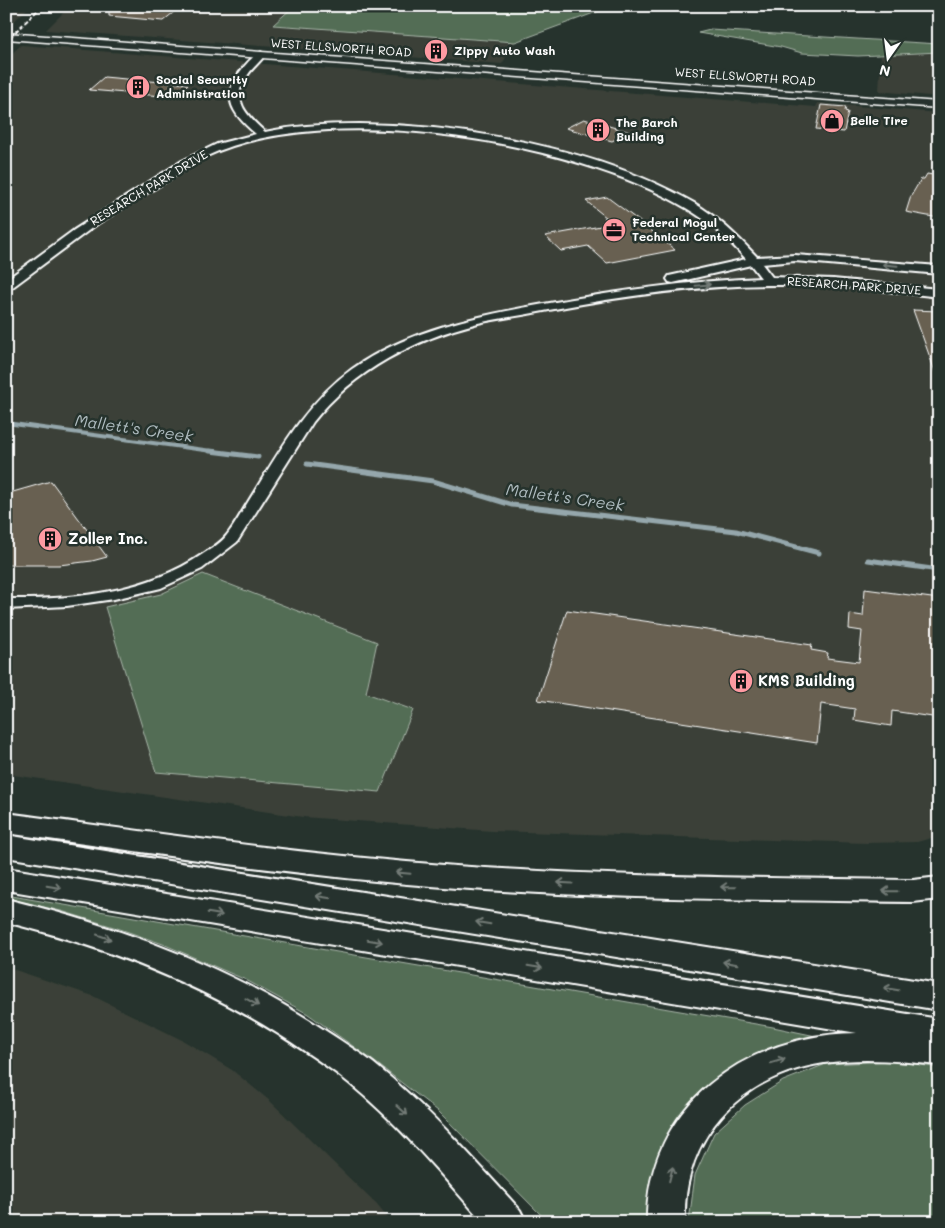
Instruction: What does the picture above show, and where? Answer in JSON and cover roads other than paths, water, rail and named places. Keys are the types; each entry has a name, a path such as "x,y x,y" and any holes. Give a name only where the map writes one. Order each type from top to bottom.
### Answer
{"highway":[{"path":"6,823 343,867 457,877 688,887 913,891 939,888"},
{"path":"6,846 939,996"},
{"path":"6,879 939,1033"},
{"path":"6,910 88,932 162,958 240,995 297,1027 366,1077 426,1131 507,1222"},
{"path":"666,1222 669,1174 680,1146 696,1120 718,1096 740,1080 770,1063 800,1054 827,1049 878,1046 939,1051"}],"main road":[{"path":"936,6 939,9"},
{"name":"WEST ELLSWORTH ROAD","path":"8,37 939,105"}],"street":[{"path":"261,55 242,74 236,84 234,102 242,117 263,135"},
{"name":"RESEARCH PARK DRIVE","path":"6,286 56,246 114,207 186,163 219,147 263,135 290,130 319,128 398,129 481,138 564,154 639,180 690,206 714,222 755,261 769,281"},
{"name":"RESEARCH PARK DRIVE","path":"620,294 646,284 755,261 796,258 939,270"},
{"path":"832,283 821,278 818,270 820,265 845,261"},
{"name":"RESEARCH PARK DRIVE","path":"6,604 89,598 134,589 171,579 212,556 232,539 319,403 356,372 384,356 417,341 471,322 620,294 714,284 769,281 832,283 939,293"}],"waterway":[{"name":"Mallett's Creek","path":"6,423 219,452"},
{"name":"Mallett's Creek","path":"210,451 258,457"},
{"name":"Mallett's Creek","path":"307,464 433,481 512,505 736,531 819,553"},
{"name":"Mallett's Creek","path":"868,560 939,570"}],"railway":[{"path":"6,41 42,6"}],"place":[{"name":"Zippy Auto Wash","path":"436,51"},
{"name":"Social Security Administration","path":"138,87"},
{"name":"Belle Tire","path":"832,121"},
{"name":"The Barch Building","path":"598,130"},
{"name":"Federal Mogul Technical Center","path":"614,230"},
{"name":"Zoller Inc.","path":"50,539"},
{"name":"KMS Building","path":"741,681"}]}
